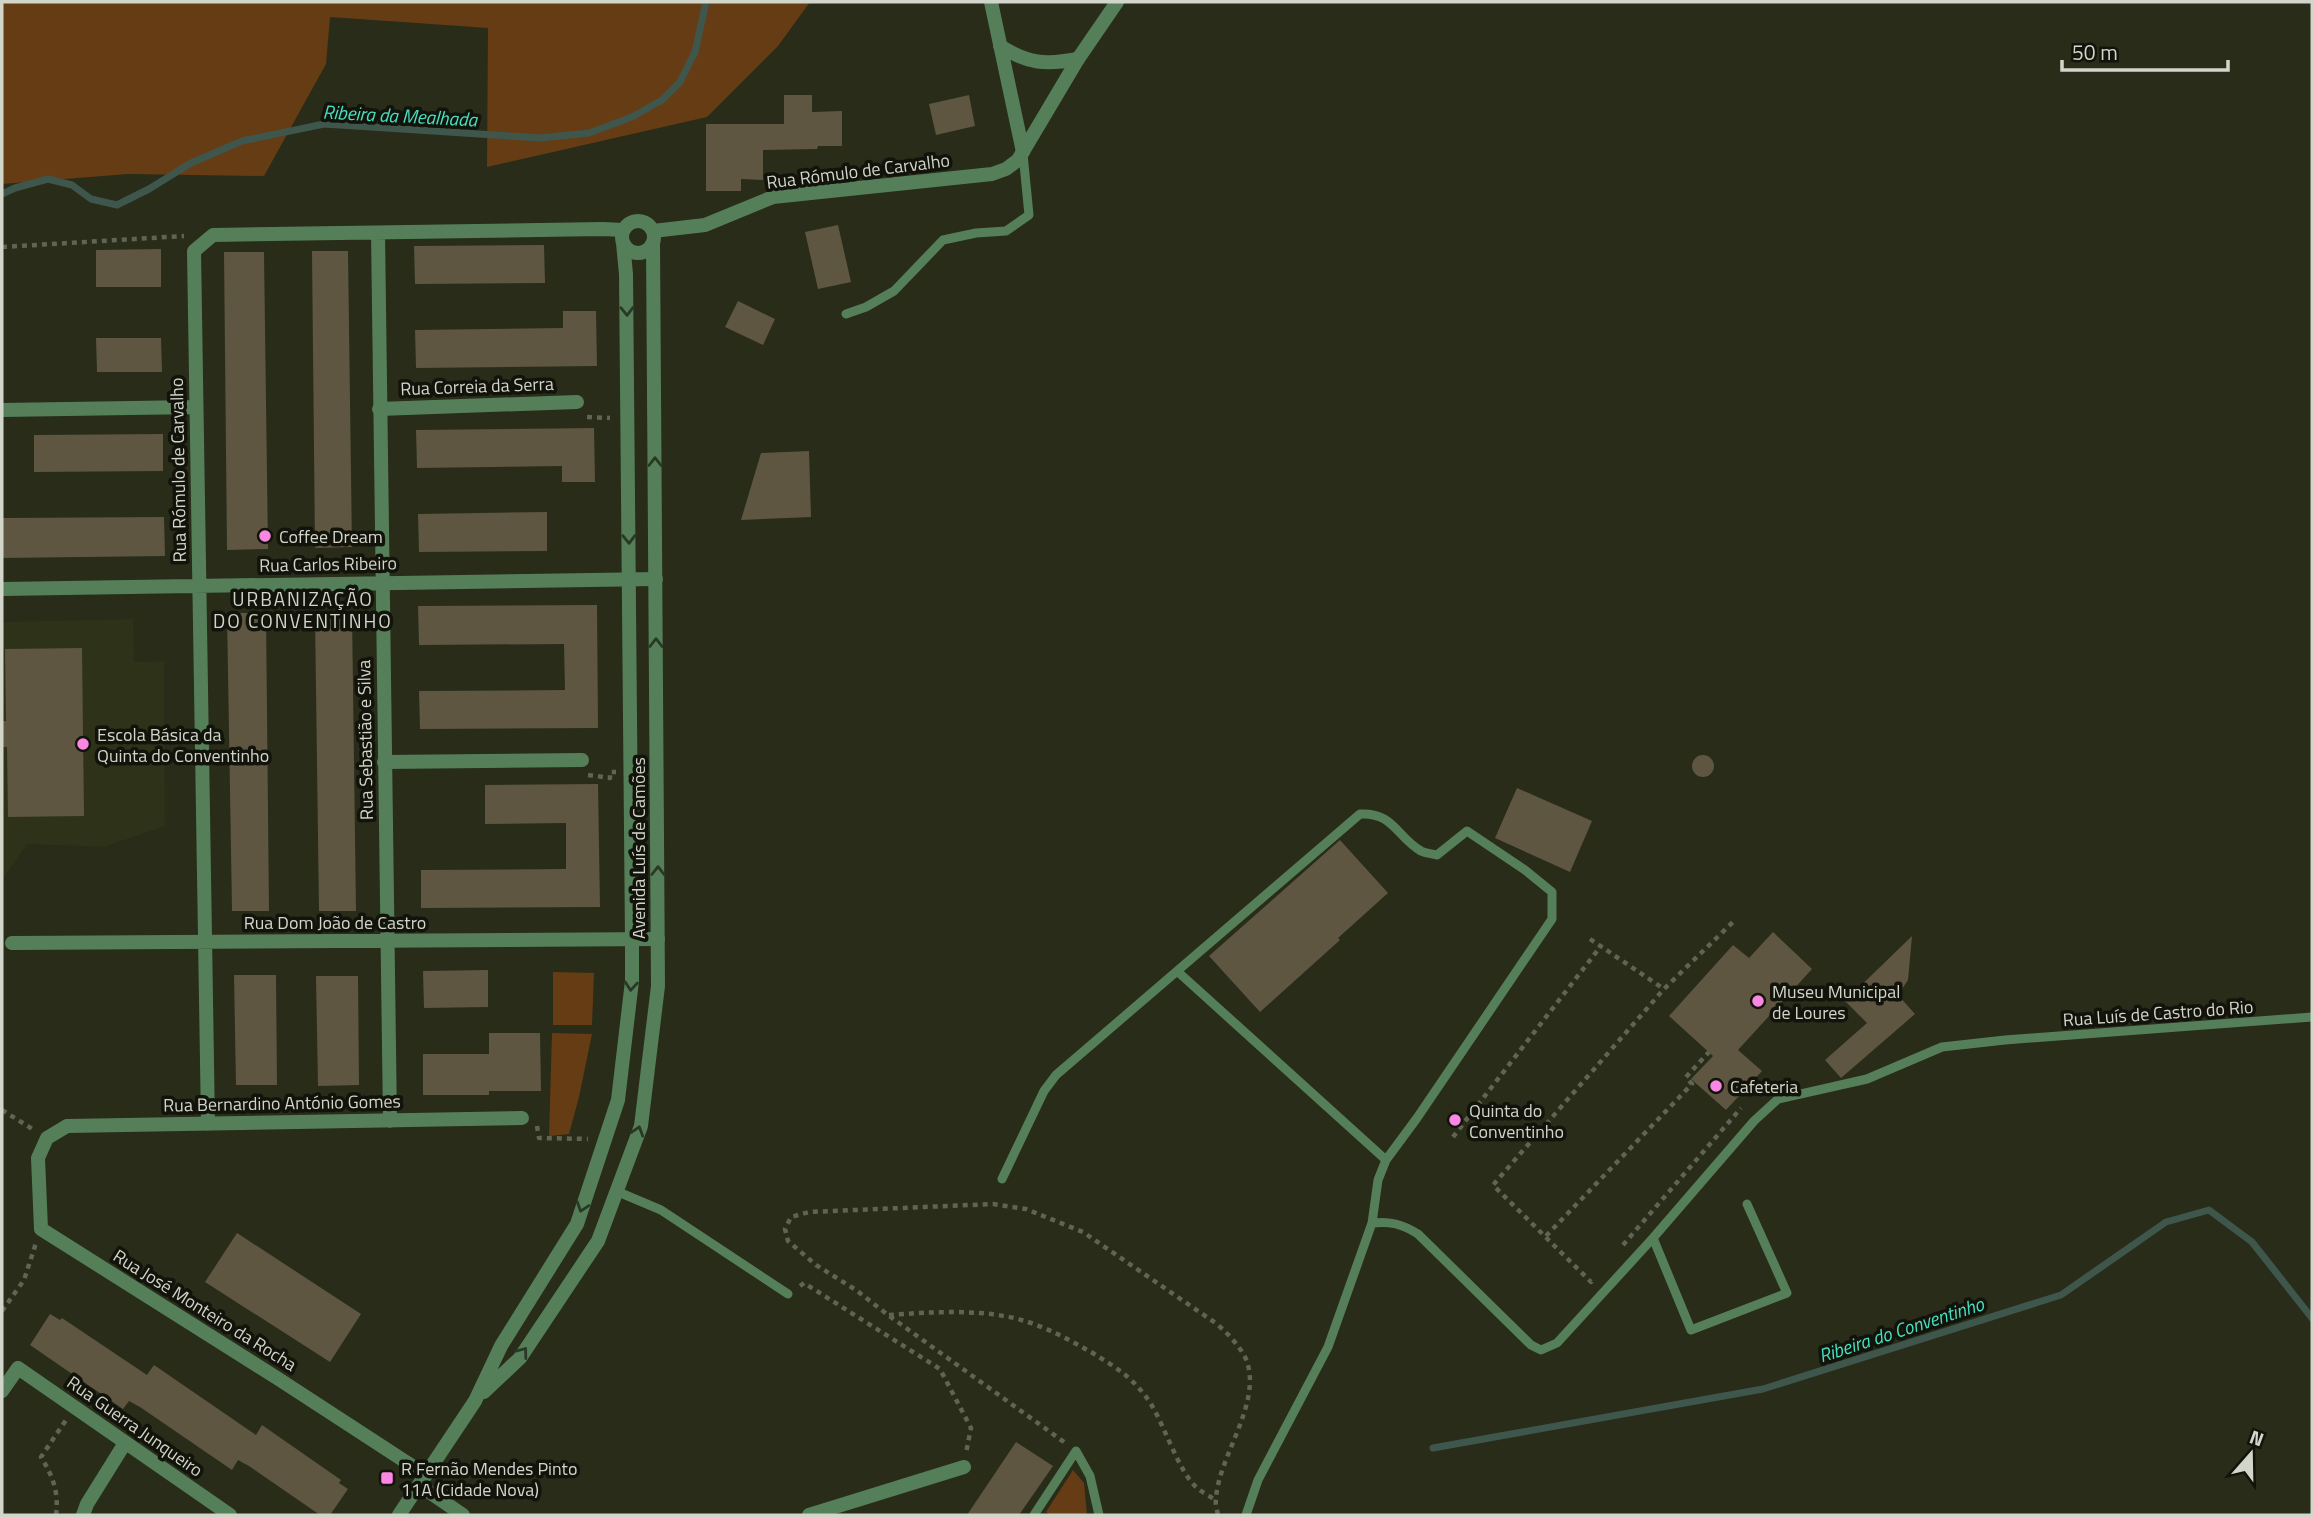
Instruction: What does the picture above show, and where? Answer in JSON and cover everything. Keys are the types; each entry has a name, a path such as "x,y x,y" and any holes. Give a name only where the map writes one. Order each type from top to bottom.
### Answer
{"street":[{"path":"991,2 1023,152"},
{"path":"1023,152 1078,59 1116,2"},
{"path":"1000,46 1019,58 1040,63 1078,59"},
{"name":"Rua Rómulo de Carvalho","path":"653,237 705,225 773,197 992,174 1006,169 1023,152"},
{"path":"641,221 650,226 653,237 650,248 641,252 630,251 623,237 630,223 641,221"},
{"path":"212,235 378,233 623,237"},
{"name":"Rua Sebastião e Silva","path":"378,233 390,1121"},
{"name":"Rua Rómulo de Carvalho","path":"208,1124 194,251 212,235"},
{"name":"Avenida Luís de Camões","path":"399,1515 475,1401 501,1346 577,1224 618,1100 632,981 628,418 623,237"},
{"name":"Avenida Luís de Camões","path":"475,1401 520,1357 598,1241 641,1126 659,986 653,237"},
{"name":"Rua Correia da Serra","path":"379,409 577,402"},
{"path":"2,410 196,407"},
{"name":"Rua Carlos Ribeiro","path":"2,589 656,579"},
{"path":"384,762 582,760"},
{"name":"Rua Dom João de Castro","path":"12,943 658,939"},
{"name":"Rua Bernardino António Gomes","path":"47,1138 67,1126 522,1118"},
{"path":"41,1229 38,1158 47,1138"},
{"name":"Rua José Monteiro da Rocha","path":"41,1229 277,1378 422,1480 463,1515"},
{"name":"Rua Guerra Junqueiro","path":"2,1391 18,1368 230,1515"},
{"path":"83,1515 125,1443"},
{"path":"809,1515 964,1467"}],"lane":[{"path":"846,314 866,307 894,291 943,240 1006,230 1029,215 1023,152"},
{"path":"1002,1179 1044,1091 1056,1075 1360,814 1373,813 1389,821 1421,851 1437,855 1467,831 1525,870 1552,892 1552,919 1386,1160 1378,1180 1372,1223 1328,1347 1258,1480 1246,1515"},
{"path":"1177,971 1386,1160"},
{"name":"Rua Luís de Castro do Rio","path":"1372,1223 1385,1221 1402,1224 1418,1234 1531,1345 1541,1350 1557,1343 1653,1238 1754,1121 1777,1099 1867,1079 1942,1047 2312,1017"},
{"path":"617,1191 661,1210 788,1294"},
{"path":"1653,1238 1691,1330 1787,1293 1747,1204"},
{"path":"1034,1515 1076,1451 1090,1476 1099,1515"}],"path":[{"path":"2,247 212,235"},
{"path":"577,402 581,417 628,418"},
{"path":"1600,1272 1591,1282 1493,1185 1664,989 1736,919"},
{"path":"1590,939 1664,989"},
{"path":"1453,1137 1601,946"},
{"path":"1546,1236 1692,1084 1686,1077 1709,1052"},
{"path":"1617,1252 1741,1108"},
{"path":"2,1110 47,1138"},
{"path":"522,1118 536,1119 539,1138 605,1140"},
{"path":"1076,1451 856,1290 816,1265 788,1241 785,1229 791,1217 809,1212 993,1205 1026,1209 1083,1232 1217,1324 1235,1342 1246,1359 1250,1382 1245,1408 1219,1480 1215,1500 1218,1515"},
{"path":"2,1311 24,1280 41,1229"},
{"path":"788,1294 804,1283 940,1370 971,1428 964,1467"},
{"path":"888,1315 987,1314 1027,1321 1066,1338 1113,1366 1139,1386 1160,1419 1196,1488 1215,1500"},
{"path":"55,1515 58,1501 52,1474 41,1457 74,1408"}],"shaded area":[{"path":"2,2 810,2 778,46 707,117 487,167 488,28 330,17 326,64 264,176 128,174 2,184"},
{"name":"Escola Básica da Quinta do Conventinho","path":"133,619 134,662 164,661 165,826 104,847 27,844 2,880 2,622"},
{"path":"553,972 594,973 592,1025 553,1025"},
{"path":"552,1033 592,1034 569,1134 549,1136"},
{"path":"1073,1470 1084,1483 1087,1515 1050,1515 1046,1512"}],"building":[{"path":"784,95 812,95 812,112 842,111 842,146 763,150 763,180 741,179 741,191 706,191 706,124 784,124"},
{"path":"969,95 975,126 936,135 929,104"},
{"path":"838,225 851,282 818,289 805,232"},
{"path":"544,245 545,283 415,284 414,246"},
{"path":"161,249 161,287 96,287 96,250"},
{"path":"312,251 348,251 352,547 315,548"},
{"path":"224,252 264,252 268,549 227,550"},
{"path":"738,301 775,319 763,345 725,327"},
{"path":"563,311 596,311 597,366 416,368 415,330 563,328"},
{"path":"96,338 161,338 162,372 97,372"},
{"path":"594,428 595,482 562,482 562,466 417,468 416,430"},
{"path":"163,434 163,471 34,472 34,435"},
{"path":"809,451 811,517 741,520 761,453"},
{"path":"547,512 547,551 419,552 418,514"},
{"path":"164,517 165,556 2,558 2,518"},
{"path":"597,605 598,728 420,729 419,691 565,690 564,644 419,645 418,606"},
{"path":"227,613 266,613 269,911 232,911"},
{"path":"352,613 356,911 319,911 315,614"},
{"path":"82,648 84,816 8,817 7,747 2,747 2,721 6,721 5,649"},
{"path":"1703,755 1711,758 1714,766 1711,774 1703,777 1695,774 1692,766 1695,758"},
{"path":"598,784 600,907 421,908 421,870 566,869 566,823 485,824 485,785"},
{"path":"1517,788 1592,821 1570,872 1495,838"},
{"path":"1340,840 1388,893 1260,1012 1209,956"},
{"name":"Museu Municipal de Loures","path":"1773,932 1812,969 1738,1050 1762,1071 1726,1110 1691,1079 1713,1056 1669,1016 1733,945 1749,958"},
{"name":"Museu Municipal de Loures","path":"1912,936 1908,980 1898,995 1915,1014 1841,1078 1825,1060 1867,1023 1845,1001"},
{"path":"488,970 488,1007 424,1008 423,971"},
{"path":"234,975 276,975 277,1085 236,1085"},
{"path":"316,976 358,976 359,1085 318,1086"},
{"path":"489,1033 540,1033 541,1091 489,1091 489,1095 423,1095 423,1054 489,1054"},
{"path":"237,1233 361,1314 330,1362 205,1282"},
{"path":"50,1314 60,1320 62,1318 147,1375 154,1365 256,1435 262,1425 341,1480 339,1483 348,1489 330,1515 320,1515 238,1460 232,1470 129,1401 123,1409 30,1345"},
{"path":"1016,1442 1053,1466 1019,1515 967,1515"}],"waterway":[{"name":"Ribeira da Mealhada","path":"2,194 48,179 72,185 91,199 117,205 191,163 242,141 324,124 540,138 589,133 632,117 662,100 680,82 695,52 706,2"},
{"name":"Ribeira do Conventinho","path":"1433,1448 1763,1389 2061,1295 2166,1222 2209,1210 2252,1242 2312,1318"}],"place":[{"name":"Coffee Dream","path":"265,536"},
{"name":"Escola Básica da Quinta do Conventinho","path":"83,744"},
{"name":"Museu Municipal de Loures","path":"1758,1001"},
{"name":"Cafeteria","path":"1716,1086"},
{"name":"Quinta do Conventinho","path":"1455,1120"},
{"name":"R Fernão Mendes Pinto 11A (Cidade Nova)","path":"387,1478"}],"district":[{"name":"URBANIZAÇÃO DO CONVENTINHO","path":"303,609"}]}
